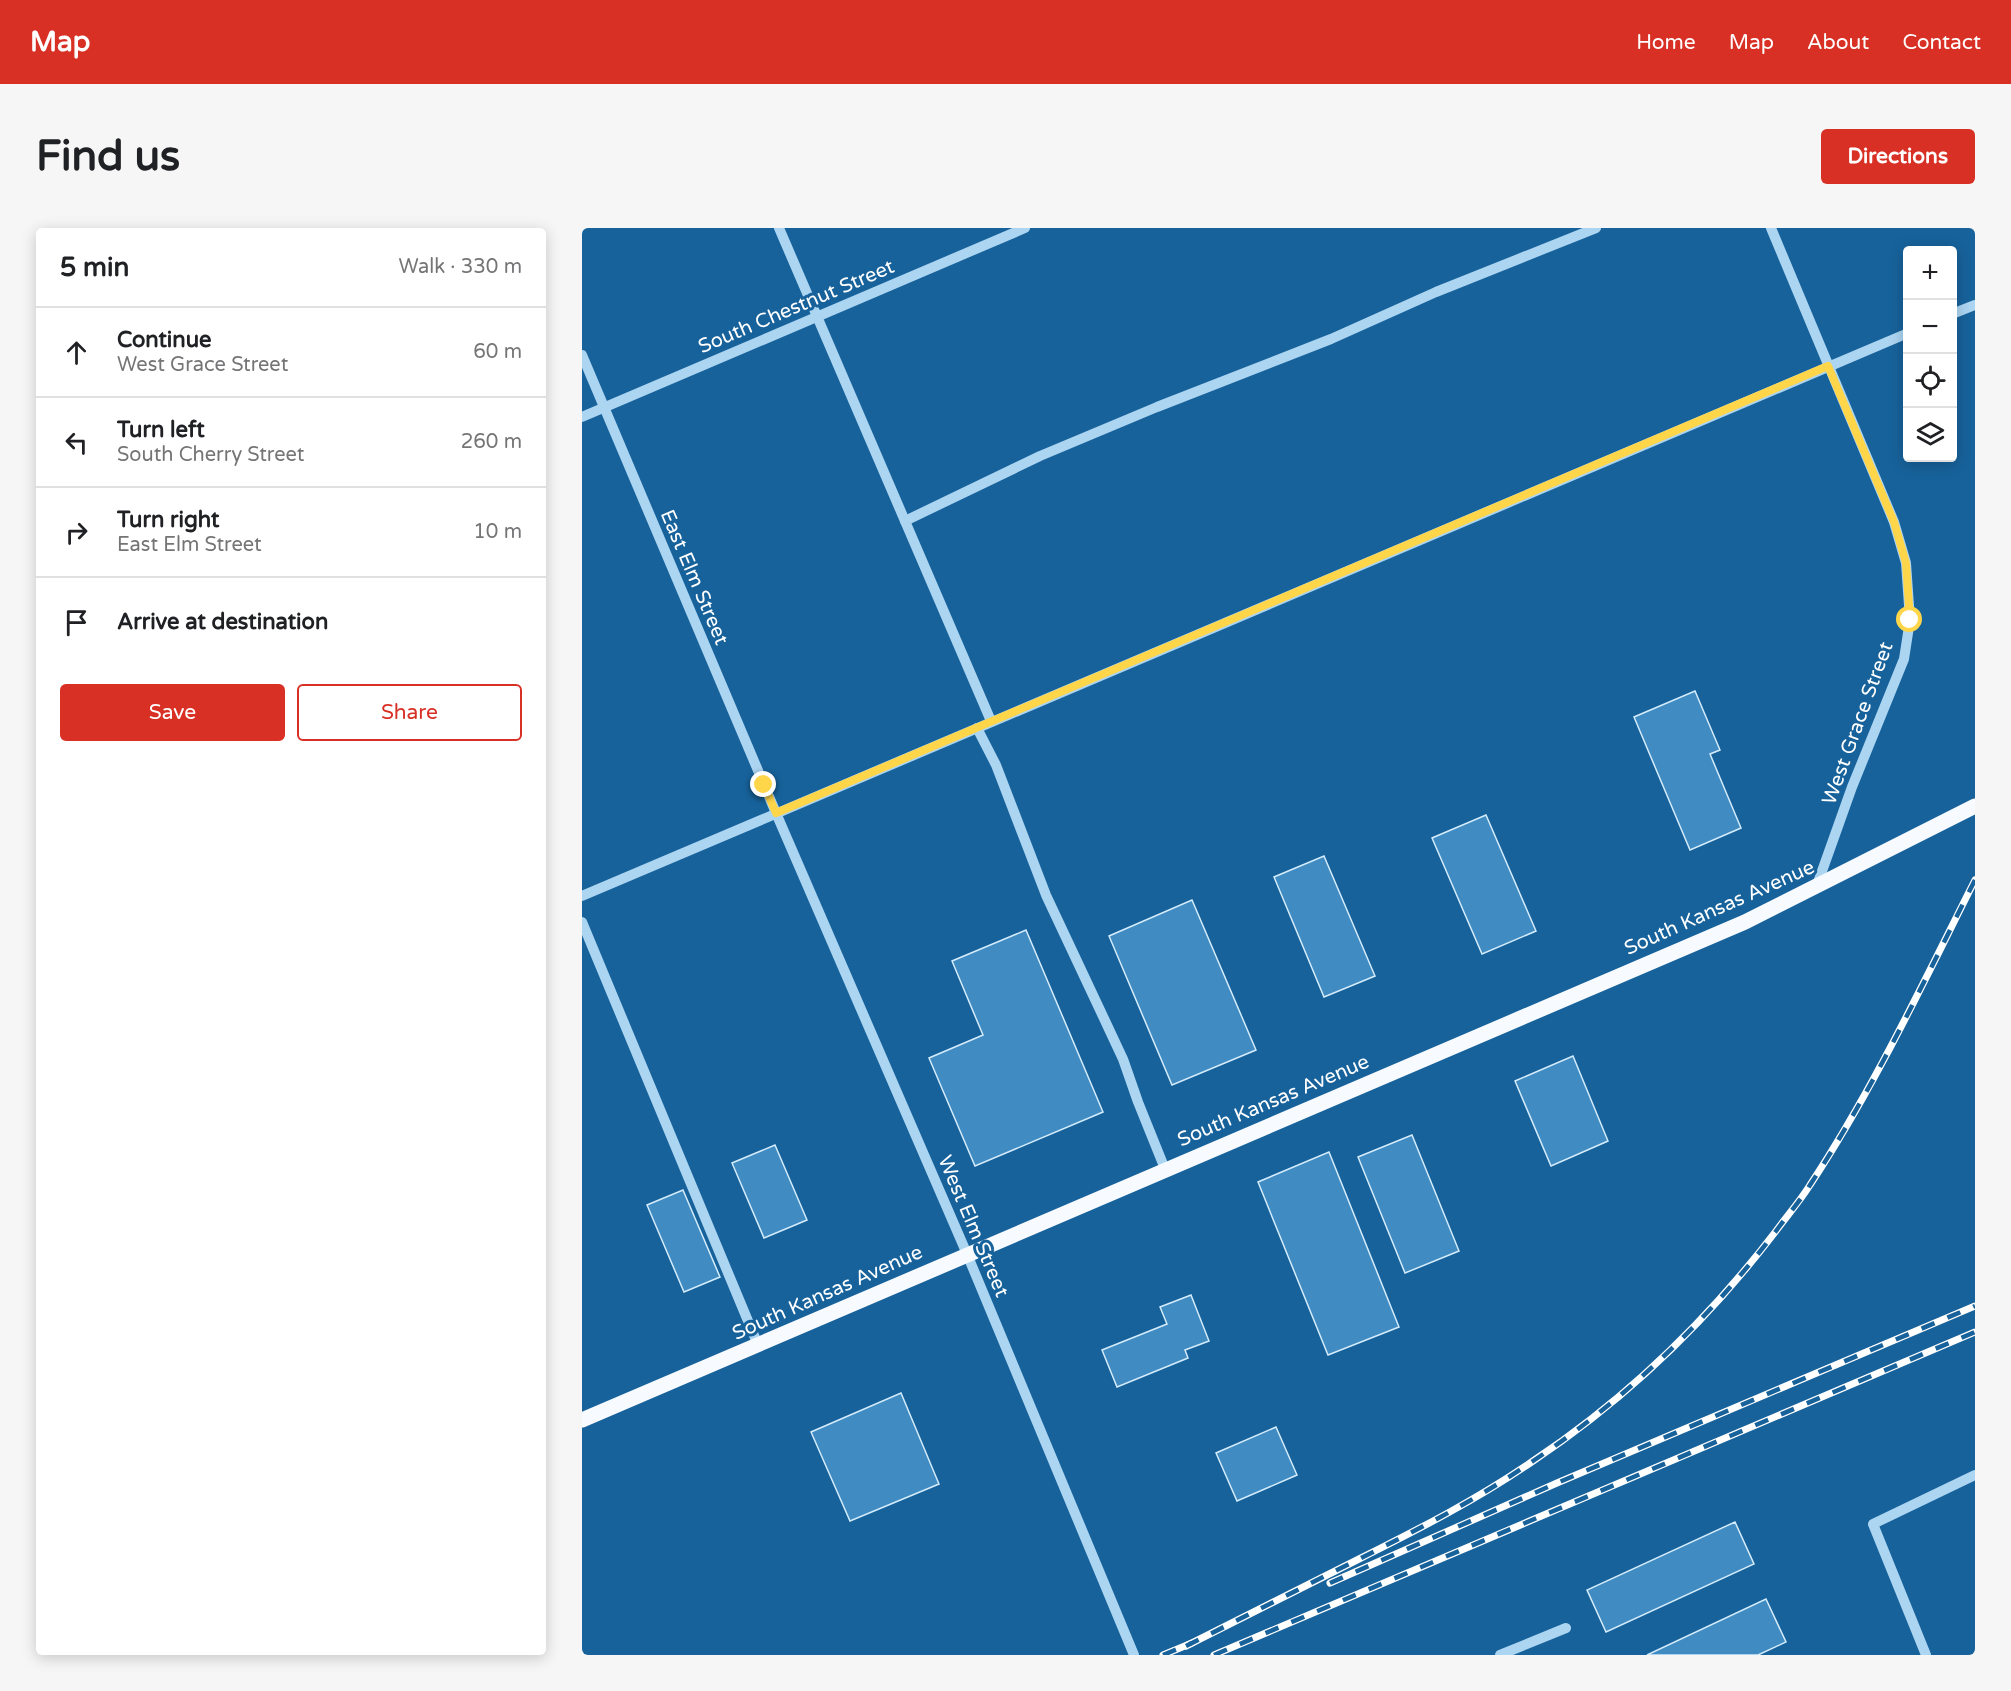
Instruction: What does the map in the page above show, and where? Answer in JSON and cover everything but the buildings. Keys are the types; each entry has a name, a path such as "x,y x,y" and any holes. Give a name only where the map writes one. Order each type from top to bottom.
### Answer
{"main road":[{"name":"South Kansas Avenue","path":"582,1420 1745,922 1975,806"}],"street":[{"path":"779,228 992,722"},
{"name":"South Chestnut Street","path":"582,417 1025,228"},
{"path":"905,521 1040,456 1157,407 1331,339 1436,292 1596,228"},
{"name":"West Grace Street","path":"1771,228 1894,522 1906,563 1910,620 1904,659 1852,787 1815,888"},
{"path":"1957,312 1975,304"},
{"path":"582,896 1903,335"},
{"name":"East Elm Street","path":"582,355 776,813"},
{"path":"977,728 996,765 1046,895 1123,1059 1165,1169"},
{"name":"West Elm Street","path":"776,813 967,1254 1134,1655"},
{"path":"582,922 758,1345"},
{"path":"1926,1655 1873,1524 1975,1475"},
{"path":"1500,1655 1566,1628"}],"railway":[{"path":"1186,1646 1404,1536 1491,1488 1533,1461 1601,1411 1694,1327 1750,1264 1806,1191 1877,1073 1975,880"},
{"path":"1330,1583 1557,1483 1975,1306"},
{"path":"1214,1655 1975,1332"},
{"path":"1163,1655 1192,1643"}],"route":[{"path":"764,785 776,813 1828,366 1894,522 1906,563 1910,620"}]}
